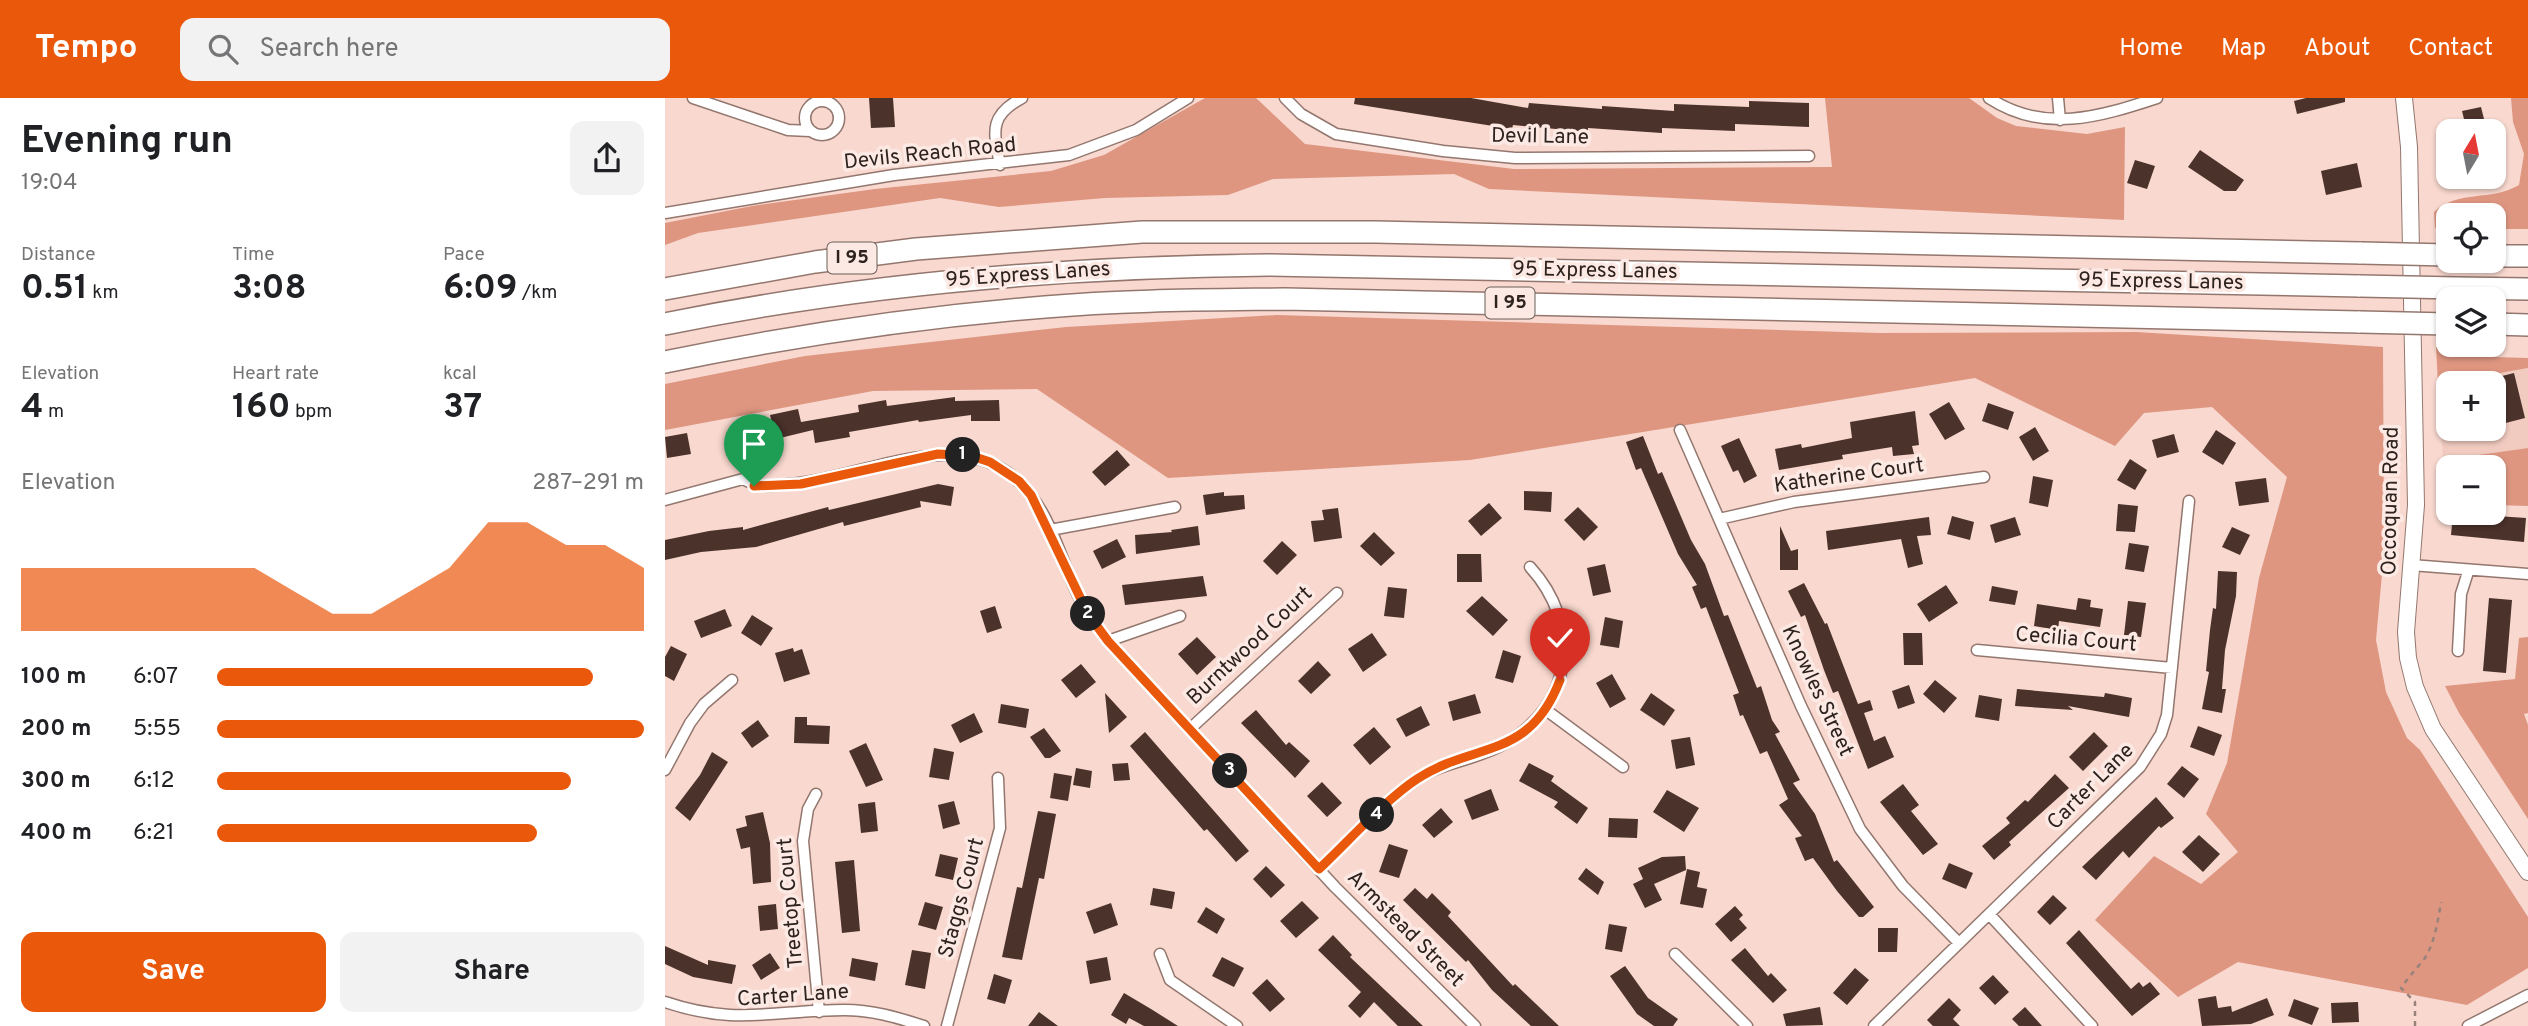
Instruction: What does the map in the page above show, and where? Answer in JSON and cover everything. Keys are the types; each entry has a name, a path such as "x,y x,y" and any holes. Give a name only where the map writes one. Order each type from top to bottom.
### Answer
{"highway":[{"name":"I 95","path":"665,289 815,262 916,249 1142,232 1375,232 2436,255"},
{"path":"2506,256 2528,256"},
{"name":"95 Express Lanes","path":"665,324 730,311 933,281 1157,266 1283,265 2528,289"},
{"name":"I 95","path":"665,362 881,324 1047,307 1208,300 1298,299 2436,324"},
{"path":"2506,324 2528,325"}],"main road":[{"name":"Occoquan Road","path":"2405,98 2409,147 2415,466 2408,658 2422,707 2433,729 2528,872"}],"street":[{"path":"692,98 793,132 810,131"},
{"path":"1000,165 995,124 1005,108 1023,98"},
{"name":"Devils Reach Road","path":"665,212 894,175 1000,165 1069,155 1136,130 1188,98"},
{"name":"Devil Lane","path":"1285,98 1301,114 1336,134 1443,151 1515,158 1809,156"},
{"path":"1989,98 2027,116 2060,120 2103,116 2157,98"},
{"path":"2057,98 2060,120"},
{"name":"Knowles Street","path":"1681,430 1801,706 1860,829 1903,886 1959,943"},
{"name":"Armstead Street","path":"665,500 743,479 754,486 801,484 938,454 953,454 990,462 1019,481 1031,495 1051,530 1088,614 1108,641 1319,869 1475,1026"},
{"name":"Katherine Court","path":"1719,519 1794,502 1984,477"},
{"name":"Carter Lane","path":"1874,1026 2140,767 2152,751 2167,715 2189,501"},
{"path":"1051,530 1175,507"},
{"path":"2411,565 2467,572 2528,574"},
{"path":"1319,869 1414,781 1454,761 1484,754 1504,745 1523,733 1546,710 1563,665 1562,627 1547,589 1530,567"},
{"path":"2458,651 2461,594 2467,572"},
{"name":"Burntwood Court","path":"1191,728 1336,593"},
{"path":"1108,641 1180,617"},
{"name":"Cecilia Court","path":"1977,650 2172,668"},
{"path":"665,770 690,723 704,704 732,680"},
{"path":"1546,710 1623,767"},
{"name":"Staggs Court","path":"947,1026 1000,828 997,778"},
{"name":"Treetop Court","path":"816,794 808,809 803,841 819,1012"},
{"path":"1989,915 2092,1026"},
{"path":"1160,954 1170,980 1237,1026"},
{"path":"1675,954 1748,1026"},
{"path":"2468,1026 2528,995"},
{"name":"Carter Lane","path":"665,1002 692,1014 736,1020 819,1012 870,1012 924,1026"}],"path":[{"path":"2415,1026 2415,1002 2401,988 2412,970 2423,959 2438,923 2441,902"}],"shaded area":[{"path":"1205,98 1256,98 1305,144 1514,169 1832,167 1825,98 1969,98 1997,118 2016,126 2087,134 2125,127 2124,220 1489,189 1454,174 1273,179 1228,195 1105,198 999,207 940,198 698,233 665,245 665,223 752,206 875,189 1051,171 1104,155"},
{"path":"2511,98 2528,98 2528,229 2506,229 2506,203 2448,203 2497,193 2519,185 2524,154 2513,122"},
{"path":"1277,315 1878,333 2136,332 2383,347 2384,552 2376,640 2386,692 2407,738 2420,750 2528,917 2528,968 2467,1005 2238,962 2178,997 2095,920 2154,856 2201,884 2238,852 2206,814 2227,763 2259,578 2287,477 2212,407 2144,413 2115,446 1975,378 1470,460 1168,478 1037,389 873,391 665,430 665,384 805,356 1066,327"},
{"path":"2437,357 2528,358 2528,368 2506,372 2437,371"},
{"path":"2528,368 2528,448 2478,455 2443,455 2442,441 2506,441 2506,372"},
{"path":"2528,448 2528,506 2506,505 2506,455 2478,455"},
{"path":"2528,637 2528,713 2524,714 2528,725 2528,819 2459,713 2445,686 2515,679 2519,638"}],"building":[{"path":"869,98 893,98 895,127 871,128"},
{"path":"1355,98 1471,98 1528,108 1529,103 1674,111 1674,104 1749,107 1749,101 1809,103 1809,127 1735,124 1735,131 1662,128 1662,133 1588,128 1588,132 1513,125 1512,129 1354,104"},
{"path":"2306,98 2345,98 2345,102 2297,114 2294,101"},
{"path":"2481,107 2484,119 2464,119 2462,111"},
{"path":"2200,150 2244,180 2236,191 2224,191 2188,167"},
{"path":"2135,160 2155,166 2147,189 2127,183"},
{"path":"2357,163 2362,187 2326,195 2321,171"},
{"path":"2514,373 2525,418 2506,423 2506,375"},
{"path":"955,397 955,401 999,400 1000,421 971,421 971,415 918,420 849,432 850,437 815,443 813,430 776,439 770,415 798,409 801,422 859,412 858,405 886,400 887,406"},
{"path":"1949,402 1965,429 1945,440 1929,414"},
{"path":"1988,403 2014,412 2008,430 1982,421"},
{"path":"1915,411 1919,445 1912,446 1914,454 1893,456 1892,447 1842,455 1843,459 1779,470 1775,449 1801,444 1802,448 1852,438 1850,422"},
{"path":"2035,427 2049,451 2033,461 2019,437"},
{"path":"2216,430 2236,443 2223,465 2202,452"},
{"path":"687,433 691,454 667,458 665,437"},
{"path":"2174,434 2179,452 2157,458 2152,440"},
{"path":"1643,436 1658,474 1662,472 1691,540 1705,564 1724,616 1728,615 1757,688 1761,686 1772,720 1780,732 1775,734 1800,780 1793,783 1815,814 1834,862 1837,860 1874,907 1863,917 1859,917 1813,858 1805,861 1795,838 1802,836 1779,805 1788,799 1767,751 1760,754 1743,715 1740,716 1733,695 1739,693 1706,607 1701,609 1692,587 1697,585 1678,554 1641,468 1636,470 1626,442"},
{"path":"1739,438 1757,476 1744,483 1738,470 1733,472 1721,446"},
{"path":"1117,450 1130,465 1105,486 1092,472"},
{"path":"2130,459 2147,470 2135,490 2117,480"},
{"path":"2033,476 2053,480 2048,507 2029,503"},
{"path":"2266,478 2269,502 2239,506 2235,482"},
{"path":"938,484 954,487 951,506 920,501 921,507 844,526 843,522 756,547 701,552 665,560 665,540 709,531 743,527 743,530 828,507 829,510"},
{"path":"1524,491 1552,492 1551,512 1524,510"},
{"path":"1224,492 1224,496 1244,495 1245,509 1206,515 1203,495"},
{"path":"1489,503 1502,518 1481,536 1468,521"},
{"path":"2118,504 2138,506 2135,532 2116,531"},
{"path":"1578,507 1598,527 1584,541 1564,520"},
{"path":"1338,508 1342,538 1314,542 1311,521 1324,520 1322,510"},
{"path":"1952,516 1974,522 1970,540 1947,534"},
{"path":"1929,517 1931,535 1917,536 1923,564 1908,568 1901,539 1828,550 1826,531"},
{"path":"2015,517 2021,535 1995,543 1990,525"},
{"path":"2506,517 2526,518 2524,542 2451,535 2452,525 2506,525"},
{"path":"1198,526 1200,545 1136,554 1135,535 1172,532 1171,530"},
{"path":"1780,526 1791,551 1798,549 1798,570 1780,570"},
{"path":"2232,527 2250,535 2240,555 2222,547"},
{"path":"1374,532 1395,553 1381,566 1360,546"},
{"path":"1117,539 1126,557 1102,569 1093,551"},
{"path":"1282,541 1297,555 1277,575 1263,561"},
{"path":"2129,543 2149,546 2144,572 2125,569"},
{"path":"1457,554 1481,554 1482,582 1457,582"},
{"path":"1605,564 1611,592 1593,596 1587,568"},
{"path":"2218,571 2237,572 2236,596 2225,650 2222,689 2226,689 2222,713 2202,709 2209,672 2206,671 2213,608 2216,609"},
{"path":"1203,576 1207,596 1125,605 1122,585"},
{"path":"1804,583 1825,624 1827,623 1858,704 1870,700 1873,710 1864,713 1874,741 1885,736 1894,757 1868,769 1838,691 1833,693 1805,615 1801,617 1788,591"},
{"path":"1946,585 1958,603 1929,622 1917,604"},
{"path":"1992,586 2018,591 2015,605 1989,601"},
{"path":"1388,587 1407,589 1404,618 1384,616"},
{"path":"1482,596 1508,620 1493,636 1466,611"},
{"path":"2078,598 2091,600 2090,607 2103,609 2100,627 2059,621 2058,630 2034,626 2037,604 2076,610"},
{"path":"2489,598 2512,600 2506,673 2483,671"},
{"path":"2128,601 2146,603 2141,637 2124,635"},
{"path":"995,606 1002,628 987,633 980,611"},
{"path":"725,609 732,626 701,638 694,621"},
{"path":"752,615 773,628 761,646 741,633"},
{"path":"1605,617 1623,621 1619,648 1600,645"},
{"path":"1372,633 1387,655 1363,672 1348,649"},
{"path":"1903,633 1922,633 1923,665 1904,665"},
{"path":"1197,637 1216,657 1197,675 1178,654"},
{"path":"671,646 687,654 674,681 665,676 665,657"},
{"path":"793,648 794,652 802,649 810,674 784,682 775,653"},
{"path":"1503,650 1521,656 1513,683 1495,678"},
{"path":"1318,661 1331,675 1311,694 1298,681"},
{"path":"1081,664 1096,682 1076,698 1061,680"},
{"path":"1612,674 1626,699 1610,708 1596,683"},
{"path":"1935,680 1957,698 1944,713 1923,694"},
{"path":"1909,685 1915,703 1898,709 1892,691"},
{"path":"2017,689 2104,697 2105,693 2132,698 2129,717 2068,706 2073,710 2015,706"},
{"path":"1105,693 1127,717 1109,733"},
{"path":"1651,693 1675,710 1664,726 1640,710"},
{"path":"1475,694 1481,713 1453,721 1448,702"},
{"path":"1979,695 2002,699 1999,721 1975,717"},
{"path":"1001,704 1029,709 1026,728 998,723"},
{"path":"1421,706 1430,725 1406,737 1396,719"},
{"path":"1256,710 1286,745 1289,742 1310,761 1295,778 1241,723"},
{"path":"974,713 983,732 960,743 951,725"},
{"path":"795,717 807,717 807,725 830,726 829,744 794,743"},
{"path":"758,720 769,736 752,748 741,733"},
{"path":"2198,726 2222,735 2214,756 2190,747"},
{"path":"1374,727 1391,747 1370,765 1353,745"},
{"path":"1044,728 1061,751 1050,758 1045,758 1030,737"},
{"path":"1145,732 1249,851 1236,862 1207,829 1204,831 1130,746"},
{"path":"2094,732 2108,746 2083,771 2069,757"},
{"path":"1690,737 1695,765 1676,769 1671,740"},
{"path":"866,743 883,780 866,787 849,751"},
{"path":"934,748 954,752 949,780 929,777"},
{"path":"712,752 728,762 690,821 675,808 700,775"},
{"path":"1128,763 1130,780 1114,781 1112,764"},
{"path":"1529,763 1554,776 1551,781 1588,808 1577,824 1554,807 1558,802 1519,781"},
{"path":"2182,766 2199,779 2184,798 2167,784"},
{"path":"1076,768 1092,771 1090,788 1073,785"},
{"path":"1054,773 1072,776 1068,801 1050,798"},
{"path":"2055,774 2069,788 2009,842 2011,845 1994,860 1982,846 2010,823 2006,818 2025,800 2028,802"},
{"path":"1322,782 1342,803 1327,817 1307,796"},
{"path":"1903,784 1919,805 1911,811 1938,844 1923,855 1880,802"},
{"path":"1491,789 1499,810 1472,820 1464,800"},
{"path":"1667,790 1699,808 1684,832 1653,812"},
{"path":"2156,797 2174,818 2161,828 2159,826 2129,858 2123,851 2096,880 2082,867"},
{"path":"954,801 960,824 943,829 938,805"},
{"path":"875,802 878,831 861,833 858,804"},
{"path":"1441,808 1453,822 1434,838 1422,825"},
{"path":"1038,811 1056,814 1044,879 1039,878 1022,960 1002,957 1017,887 1022,888"},
{"path":"763,812 770,843 771,882 753,884 750,847 741,849 736,829 747,826 745,816"},
{"path":"1609,818 1638,819 1637,838 1608,837"},
{"path":"2199,835 2220,854 2203,872 2182,852"},
{"path":"1389,844 1408,850 1399,878 1379,872"},
{"path":"940,854 958,858 953,880 935,876"},
{"path":"1685,856 1686,870 1654,884 1662,900 1645,908 1633,884 1643,879 1638,868 1662,857"},
{"path":"854,860 860,931 842,933 835,862"},
{"path":"1949,863 1973,873 1966,889 1942,879"},
{"path":"1266,866 1285,885 1271,898 1253,879"},
{"path":"1586,868 1604,882 1598,895 1578,879"},
{"path":"1687,869 1700,872 1697,887 1707,889 1703,908 1680,904"},
{"path":"1153,888 1175,892 1172,909 1150,905"},
{"path":"1415,888 1427,899 1432,893 1451,912 1448,916 1513,986 1515,984 1559,1026 1531,1026 1492,990 1468,960 1466,962 1403,900"},
{"path":"2053,895 2067,908 2050,925 2037,912"},
{"path":"1302,901 1319,918 1296,938 1280,921"},
{"path":"925,902 943,907 936,930 918,925"},
{"path":"1111,903 1118,925 1094,934 1086,912"},
{"path":"776,904 778,929 760,931 758,906"},
{"path":"1735,906 1743,915 1739,919 1747,928 1731,942 1715,924"},
{"path":"1206,907 1225,919 1217,934 1197,922"},
{"path":"1609,924 1627,927 1622,952 1605,949"},
{"path":"1878,928 1898,928 1897,952 1878,952"},
{"path":"2079,930 2131,989 2139,982 2143,987 2150,982 2160,994 2132,1016 2066,943"},
{"path":"1333,935 1352,955 1350,957 1423,1026 1398,1026 1374,1002 1360,1018 1348,1006 1361,992 1318,950"},
{"path":"665,946 708,965 708,960 736,965 732,984 693,977 665,964"},
{"path":"1745,948 1768,976 1771,973 1787,990 1773,1003 1731,960"},
{"path":"912,950 931,953 925,989 905,985"},
{"path":"770,953 780,968 761,980 752,965"},
{"path":"1107,957 1111,980 1090,984 1086,961"},
{"path":"1222,957 1244,968 1234,987 1212,976"},
{"path":"852,958 878,963 875,981 849,976"},
{"path":"1625,966 1648,998 1678,1019 1673,1026 1654,1026 1637,1014 1610,976"},
{"path":"1855,968 1869,980 1847,1005 1833,993"},
{"path":"994,974 1012,980 1005,1004 987,999"},
{"path":"1993,975 2009,992 1995,1005 1979,988"},
{"path":"1267,979 1285,999 1270,1012 1252,993"},
{"path":"1124,993 1178,1026 1144,1026 1129,1018 1126,1024 1111,1015"},
{"path":"2216,996 2218,1008 2231,1006 2232,1012 2267,998 2274,1015 2251,1024 2202,1026 2198,999"},
{"path":"1949,998 1961,1010 1953,1019 1960,1026 1933,1026 1927,1020"},
{"path":"2294,999 2319,1008 2312,1025 2288,1016"},
{"path":"2358,1002 2359,1022 2332,1023 2331,1003"},
{"path":"1820,1007 1823,1025 1786,1026 1783,1014"},
{"path":"2025,1007 2042,1026 2019,1026 2012,1019"},
{"path":"1039,1012 1058,1026 1028,1026"}],"route":[{"path":"754,486 801,484 938,454 972,456 1003,469 1019,481 1041,511 1088,614 1108,641 1319,869 1414,781 1433,769 1484,754 1523,733 1546,710 1560,680"}]}
